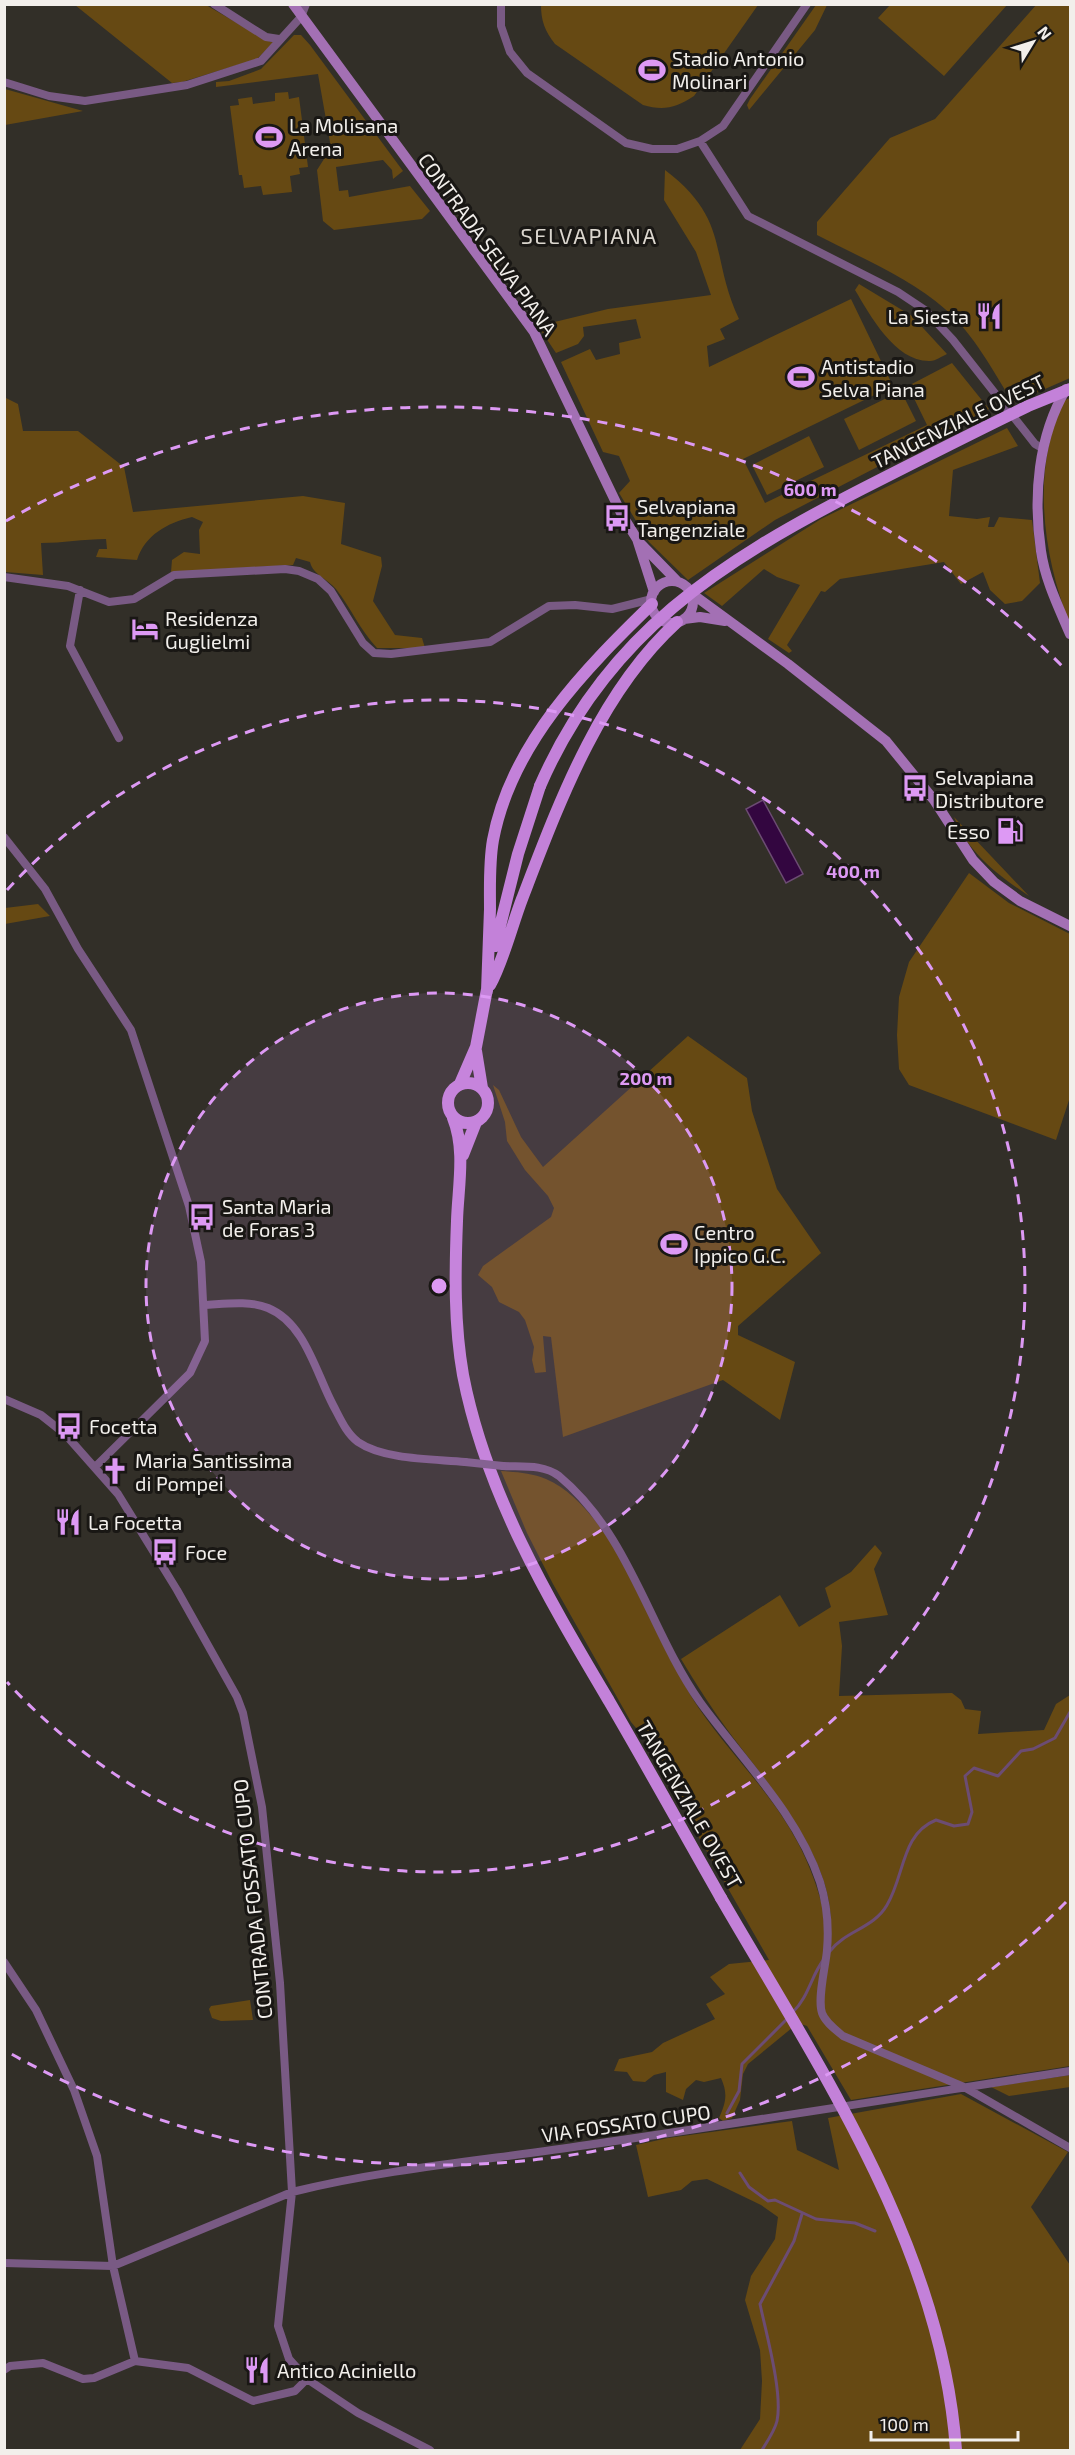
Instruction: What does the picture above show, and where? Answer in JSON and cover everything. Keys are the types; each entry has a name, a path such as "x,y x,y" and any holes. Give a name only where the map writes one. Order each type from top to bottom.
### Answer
{"main road":[{"name":"CONTRADA SELVA PIANA","path":"293,4 534,332 622,515 637,539"},
{"path":"1071,385 1056,406 1042,448 1038,500 1041,552 1052,592 1071,634"},
{"name":"TANGENZIALE OVEST","path":"460,1084 476,1047 498,925 540,786 576,715 614,664 672,607 716,573 782,530 1028,406 1071,389"},
{"path":"637,539 677,582 886,741 934,800 973,860 994,882 1020,901 1071,926"},
{"path":"637,539 660,619 681,621 713,618 734,624"},
{"path":"487,991 489,873 492,842 505,798 525,755 562,700 653,598 664,582 677,582"},
{"path":"487,991 535,864 605,712 629,673 693,607 691,593"},
{"name":"TANGENZIALE OVEST","path":"476,1047 482,1088"},
{"path":"471,1083 482,1088 488,1098 488,1110 476,1122 464,1123 453,1118 449,1112 448,1099 460,1084 471,1083"},
{"name":"TANGENZIALE OVEST","path":"453,1118 458,1129 461,1162 455,1291 463,1374 483,1453 514,1529 559,1616 811,2054 894,2214 917,2272 936,2330 949,2388 956,2451"},
{"name":"TANGENZIALE OVEST","path":"461,1162 476,1122"}],"street":[{"path":"213,4 266,37 279,39"},
{"path":"4,82 49,96 85,101 187,85 261,61 272,52 279,39 301,17 306,4"},
{"path":"501,4 501,26 510,52 527,73 626,143 652,149 677,148 700,141 723,126 807,4"},
{"path":"700,141 748,216 898,292 925,310 953,340 1027,436 1042,448"},
{"path":"4,576 46,580 80,590 109,603 134,599 174,575 299,571 318,579 331,591 363,643 374,652 391,654 489,642 549,606 575,605 612,609 653,598"},
{"path":"80,590 70,646 119,738"},
{"path":"4,837 45,889 78,949 131,1030 189,1206 201,1262 205,1341 190,1373 96,1466"},
{"path":"204,1305 253,1305 268,1308 285,1319 313,1360 348,1433 360,1443 374,1450 502,1466 547,1468 578,1495 626,1559 666,1641 700,1701 766,1786 795,1830 819,1879 826,1903 827,1952 824,1963 822,2012 832,2026 843,2036 964,2087 1071,2148"},
{"name":"CONTRADA FOSSATO CUPO","path":"4,1399 41,1415 65,1434 96,1466 118,1494 232,1686 243,1713 262,1807 272,1901 280,1983 292,2192 278,2326 289,2359 307,2379 358,2413 430,2451"},
{"path":"4,1962 36,2010 74,2091 93,2145 113,2266 135,2361"},
{"name":"VIA FOSSATO CUPO","path":"292,2192 404,2170 506,2157 1071,2072"},
{"path":"4,2263 113,2266 292,2192"},
{"path":"4,2370 10,2366 42,2363 83,2379 94,2378 135,2361 188,2368 253,2401 295,2391 307,2379"}],"shaded area":[{"name":"Stadio Antonio Molinari","path":"541,4 758,5 694,96 675,106 657,108 643,105 555,44 544,26"},
{"path":"1037,4 1070,5 1070,378 1013,403 974,341 945,309 901,278 817,235 817,222 890,138 935,119"},
{"path":"75,5 206,5 268,41 274,42 257,59 172,83"},
{"path":"816,5 827,5 815,30 749,110 747,105 750,99"},
{"path":"890,5 1007,5 944,76 878,18"},
{"path":"294,35 301,35 310,45 403,171 393,179 392,170 383,160 336,167 339,191 348,190 349,197 410,186 430,211 422,219 334,230 323,221 317,170 331,148 318,74 216,87 216,82 229,81 261,69"},
{"path":"5,89 83,111 5,125"},
{"name":"La Molisana Arena","path":"288,92 289,99 299,97 308,167 299,168 300,174 290,176 292,192 263,195 261,186 244,188 242,175 239,175 230,106 239,105 238,99 252,97 253,104 275,101 275,93"},
{"path":"665,170 686,188 710,222 724,276 739,319 720,329 725,339 707,346 709,367 851,299 893,386 743,459 765,503 927,425 908,386 952,363 989,409 775,520 688,580 649,542 619,493 630,481 619,456 603,452 561,362 590,349 596,360 620,354 619,343 641,338 636,319 583,327 584,336 578,344 556,353 538,326 608,309 711,295 696,252 664,200"},
{"path":"859,284 912,316 947,354 932,361 917,359 895,346 876,324 855,290"},
{"path":"901,391 916,421 859,450 844,419"},
{"path":"4,397 18,404 23,431 78,431 124,467 133,512 303,496 345,503 341,544 381,557 382,566 373,601 395,635 422,638 425,648 377,648 336,589 317,574 310,562 296,558 293,565 171,572 172,560 184,552 200,554 199,530 203,522 192,517 158,531 145,544 137,560 96,557 99,549 107,549 106,539 41,543 43,575 5,572"},
{"path":"1070,398 1070,625 1053,570 1047,541 1044,483 1047,454 1054,426 1065,400"},
{"path":"1007,428 1018,446 953,470 949,516 977,519 990,517 988,527 994,527 999,517 1032,520 1040,583 1022,601 1005,604 990,590 983,572 961,584 944,562 840,579 825,592 821,591 787,645 792,651 789,653 768,639 800,585 777,577 764,569 722,606 704,593 821,519"},
{"path":"809,436 824,467 767,495 752,465"},
{"path":"763,800 803,874 786,883 746,809"},
{"path":"954,817 1029,896 996,872 976,853 967,842"},
{"path":"969,873 1009,903 1070,934 1070,1097 1056,1140 909,1085 899,1069 897,1035 899,997 909,962"},
{"path":"38,904 50,916 5,924 5,908"},
{"name":"Centro Ippico G.C.","path":"688,1036 747,1078 752,1111 777,1189 821,1253 738,1326 738,1335 795,1362 780,1420 723,1380 563,1437 551,1337 543,1336 546,1372 535,1373 532,1360 534,1347 525,1320 519,1312 499,1302 492,1287 478,1275 483,1266 551,1217 554,1208 548,1196 525,1170 507,1141 505,1122 493,1085 499,1090 521,1137 543,1167"},
{"path":"501,1471 541,1477 570,1494 592,1516 612,1544 691,1696 787,1823 808,1863 830,1933 830,1907 824,1880 798,1826 704,1696 681,1659 780,1595 799,1627 831,1607 825,1588 851,1572 875,1545 882,1553 874,1569 888,1615 839,1622 842,1646 839,1696 952,1693 961,1700 965,1709 981,1711 978,1734 1044,1730 1056,1704 1070,1695 1070,2066 851,2100 807,2026 798,2023 748,2064 743,2074 740,2100 732,2118 723,2121 719,2118 725,2098 721,2078 704,2082 696,2080 686,2089 683,2100 666,2092 666,2072 654,2075 645,2082 633,2081 627,2072 614,2071 619,2059 652,2052 663,2043 715,2019 706,2004 725,1994 710,1977 729,1964 769,1960 690,1822 679,1790 658,1754 631,1722 553,1584 527,1533"},
{"path":"250,2000 253,2020 221,2021 212,2018 209,2009 211,2006"},
{"path":"1070,2075 1070,2087 1009,2096 991,2087"},
{"path":"961,2094 1068,2152 1031,2207 1070,2265 1070,2450 740,2450 760,2419 762,2381 760,2350 745,2300 751,2276 775,2239 778,2217 761,2205 707,2179 692,2181 681,2190 648,2197 636,2145 668,2138 792,2121 797,2150 839,2170 828,2118"}],"waterway":[{"path":"830,1951 836,1944 881,1913 893,1893 910,1845 925,1826 936,1820 954,1826 968,1824 972,1812 965,1776 974,1768 998,1776 1021,1751 1033,1749 1055,1738 1070,1712"},
{"path":"793,2012 803,1999 824,1959"},
{"path":"727,2113 739,2091 742,2064 787,2019"},
{"path":"740,2173 749,2187 768,2201 775,2200 816,2219 855,2223 875,2231"},
{"path":"762,2450 776,2425 778,2395 760,2304 794,2241 802,2214"}],"place":[{"name":"Stadio Antonio Molinari","path":"652,70"},
{"name":"La Molisana Arena","path":"269,137"},
{"name":"La Siesta","path":"989,316"},
{"name":"Antistadio Selva Piana","path":"801,377"},
{"name":"Selvapiana Tangenziale","path":"617,518"},
{"name":"Residenza Guglielmi","path":"145,629"},
{"name":"Selvapiana Distributore","path":"915,788"},
{"name":"Esso","path":"1010,831"},
{"name":"Santa Maria de Foras 3","path":"202,1217"},
{"name":"Centro Ippico G.C.","path":"674,1244"},
{"name":"Focetta","path":"69,1426"},
{"name":"Maria Santissima di Pompei","path":"115,1471"},
{"name":"La Focetta","path":"68,1522"},
{"name":"Foce","path":"165,1552"},
{"name":"Antico Aciniello","path":"257,2370"}],"district":[{"name":"SELVAPIANA","path":"589,235"}]}
